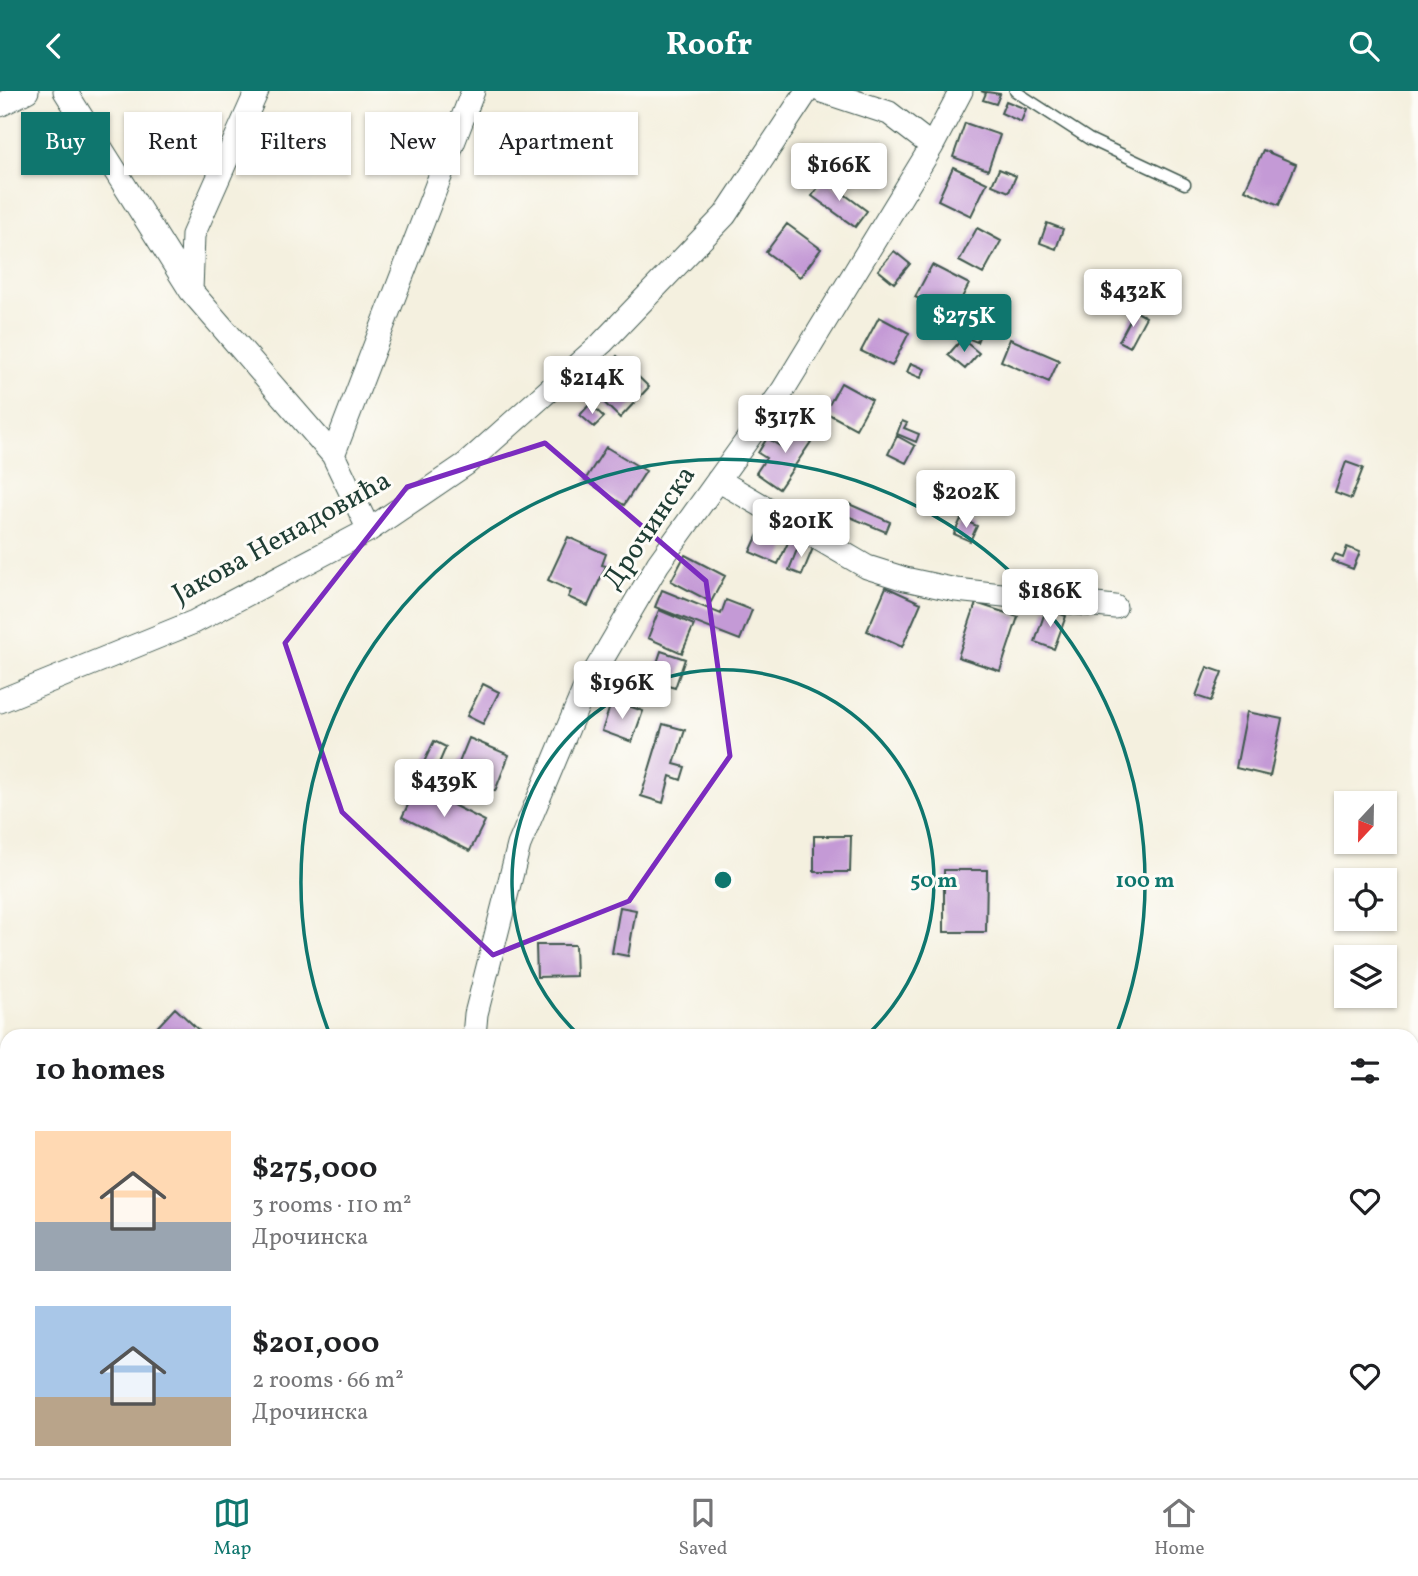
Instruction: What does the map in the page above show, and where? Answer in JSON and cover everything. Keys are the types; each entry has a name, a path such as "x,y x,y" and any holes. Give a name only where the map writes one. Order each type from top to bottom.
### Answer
{"street":[{"path":"0,105 27,91"},
{"path":"65,91 191,291 333,455 369,530"},
{"path":"191,291 192,235 257,91"},
{"path":"333,455 473,91"},
{"name":"Јакова Ненадовића","path":"0,701 194,622 369,530 466,464 602,343 725,215 807,91"},
{"path":"822,91 889,113 932,146"},
{"name":"Дрочинска","path":"475,1029 476,1014 519,845 584,690 658,563 783,390 932,146 961,91"},
{"path":"718,480 867,567 892,575 956,590 1115,607"}],"lane":[{"path":"1015,91 1089,139 1185,184"}],"highlighted area":[{"path":"545,443 706,581 730,756 629,901 493,955 342,812 285,643 407,487"}],"building":[{"path":"981,91 1000,94 996,104 983,100 986,93"},
{"path":"1006,101 1026,109 1021,122 1001,113"},
{"path":"965,123 1000,135 988,170 953,157"},
{"path":"1263,150 1296,164 1279,205 1245,190"},
{"path":"809,155 825,160 819,175 804,169"},
{"path":"953,167 987,183 971,216 938,200"},
{"path":"999,169 1016,176 1009,192 992,185"},
{"path":"824,179 867,211 855,227 812,196"},
{"path":"1047,223 1063,229 1056,249 1040,243"},
{"path":"787,224 821,249 800,277 766,252"},
{"path":"977,228 1001,241 983,274 959,261"},
{"path":"894,251 910,264 894,283 878,270"},
{"path":"932,265 969,284 953,315 915,297"},
{"path":"1135,311 1146,317 1130,347 1119,341"},
{"path":"879,317 909,333 892,366 861,351"},
{"path":"969,318 984,325 977,342 962,336"},
{"path":"962,339 979,353 965,369 948,355"},
{"path":"1010,339 1059,360 1049,382 1001,361"},
{"path":"617,356 649,387 620,418 588,387"},
{"path":"911,363 925,369 921,378 907,372"},
{"path":"841,383 872,400 856,429 825,412"},
{"path":"590,404 604,417 594,427 580,415"},
{"path":"803,420 819,430 779,489 756,473 766,458 758,453 767,438 783,448"},
{"path":"902,421 907,423 904,428 919,434 916,442 897,434"},
{"path":"897,436 915,446 906,463 888,454"},
{"path":"606,447 646,471 624,505 585,480"},
{"path":"1346,462 1363,468 1351,499 1335,493"},
{"path":"849,504 890,522 886,532 845,515"},
{"path":"765,519 793,532 778,564 750,552"},
{"path":"961,519 977,526 970,541 954,534"},
{"path":"568,537 606,554 602,565 606,566 588,606 568,597 571,591 548,580"},
{"path":"800,542 813,548 802,575 789,570"},
{"path":"1347,547 1360,552 1353,569 1332,561 1335,555 1343,558"},
{"path":"685,555 725,576 711,602 671,581"},
{"path":"886,587 921,603 902,647 867,631"},
{"path":"662,590 721,614 726,600 752,610 740,640 655,607"},
{"path":"976,603 1018,617 1000,671 958,657"},
{"path":"1046,609 1066,616 1054,649 1035,642"},
{"path":"659,610 694,625 682,653 648,638"},
{"path":"661,651 685,659 675,688 651,681"},
{"path":"1207,667 1222,672 1211,701 1196,696"},
{"path":"483,684 499,692 483,724 467,716"},
{"path":"612,700 643,711 632,742 602,731"},
{"path":"1247,712 1282,719 1270,776 1236,768"},
{"path":"663,724 685,730 674,764 685,767 681,780 670,776 663,803 641,796"},
{"path":"469,738 509,755 495,791 454,775"},
{"path":"434,741 446,747 437,768 424,762"},
{"path":"417,787 485,821 470,851 402,817"},
{"path":"814,836 851,836 850,872 814,872"},
{"path":"944,870 987,870 986,932 944,932"},
{"path":"620,907 636,910 628,956 612,953"},
{"path":"536,945 575,945 576,976 537,977"},
{"path":"175,1008 198,1029 156,1029"}]}
